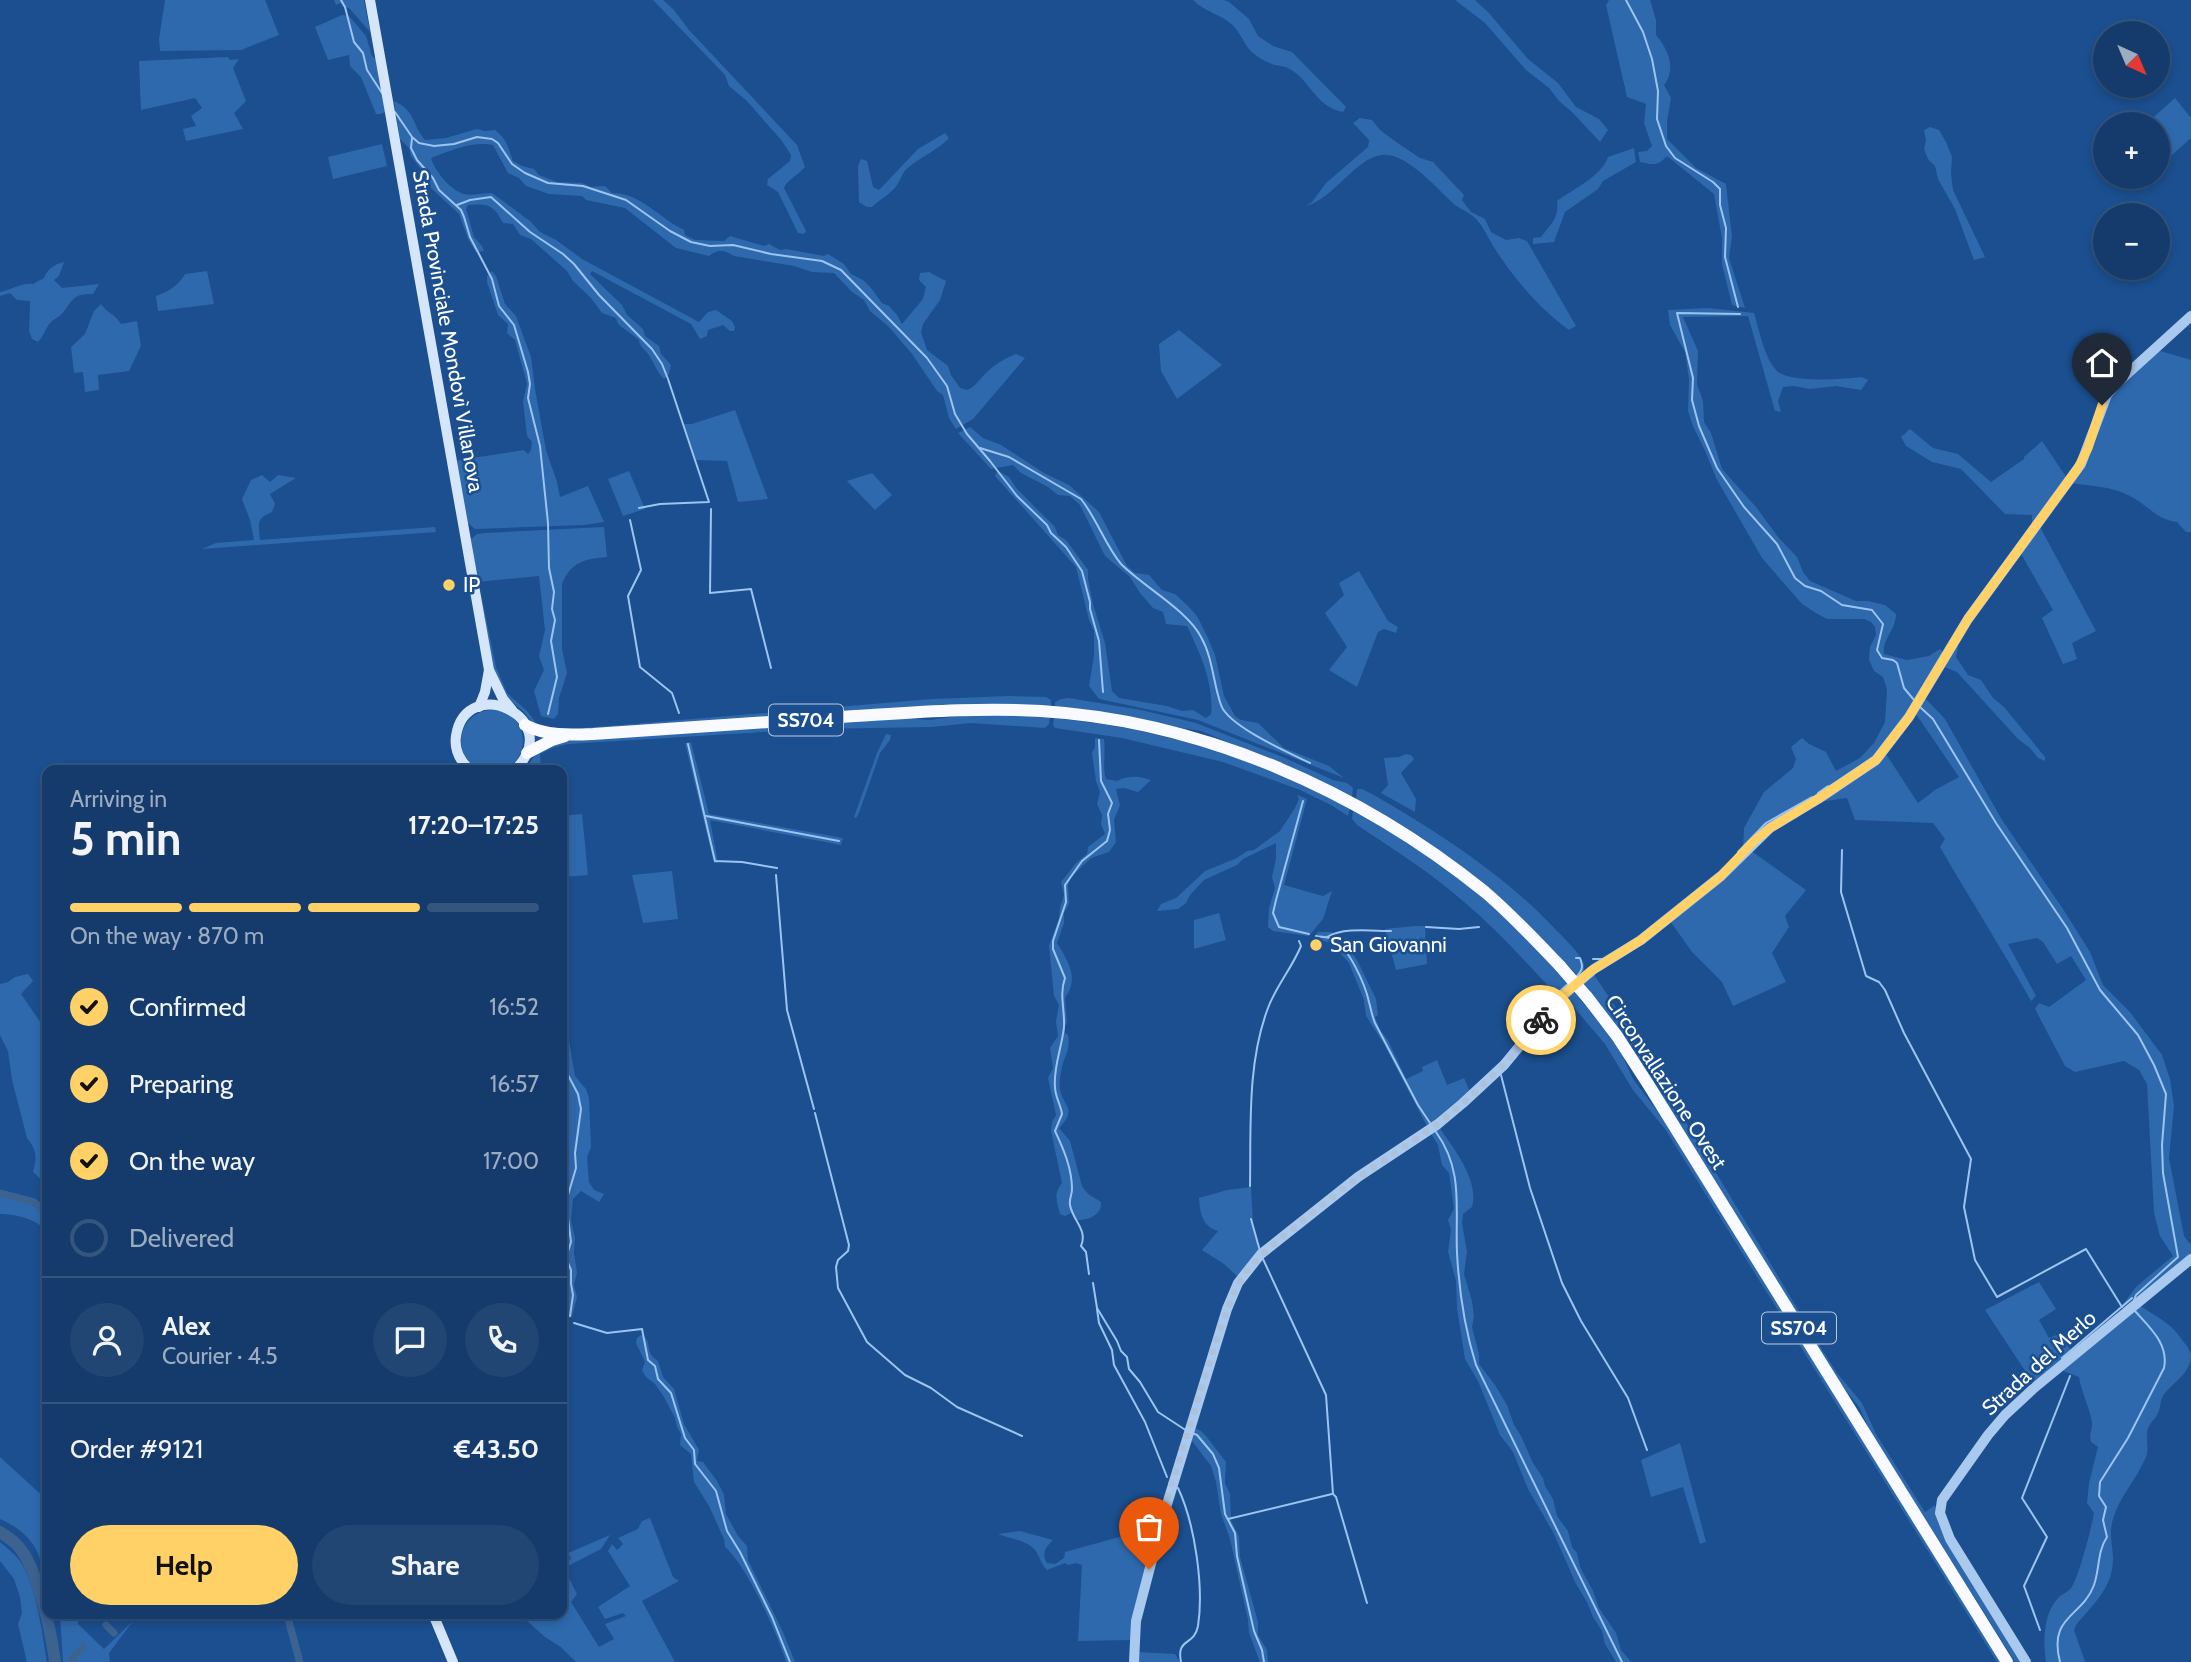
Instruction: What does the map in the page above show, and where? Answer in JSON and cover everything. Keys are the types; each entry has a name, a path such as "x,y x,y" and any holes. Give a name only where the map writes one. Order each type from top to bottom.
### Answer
{"highway":[{"name":"Circonvallazione Ovest","path":"572,734 961,709 1065,713 1150,728 1226,749 1298,777 1347,800 1428,849 1487,894 1524,928 1587,997 1617,1036 2007,1662"},
{"name":"SS704","path":"525,725 548,732 572,734"},
{"name":"SS704","path":"521,764 551,740 572,734"}],"main road":[{"name":"Strada Provinciale Mondovì Villanova","path":"370,0 489,670 503,699 525,725"},
{"name":"Strada Provinciale Mondovì Villanova","path":"479,707 489,670"},
{"path":"466,765 459,757 455,740 462,720 479,707 493,704 512,710"},
{"path":"521,764 529,741 525,725"},
{"path":"435,1619 453,1662"}],"street":[{"path":"1134,1662 1138,1611 1188,1431 1229,1302 1238,1283 1258,1258 1358,1177 1438,1124 1472,1095 1512,1056 1557,1001 1591,971 1641,940 1712,884 1770,828 1876,760 1918,703 1968,619 2081,464 2107,395 2191,316"},
{"name":"Strada del Merlo","path":"2026,1662 1950,1539 1942,1519 1941,1504 1948,1489 2005,1415 2191,1259"}],"shaded area":[{"path":"165,0 265,0 279,35 241,50 160,51 159,39"},
{"path":"334,0 364,0 370,32 349,8 340,3 336,5"},
{"path":"653,0 663,0 674,10 689,30 797,145 805,167 784,188 806,231 804,234 798,233 778,192 767,185 768,179 790,161 791,155 782,141 747,101 729,86 725,75"},
{"path":"1193,0 1229,2 1249,19 1258,36 1273,46 1292,52 1346,107 1343,112 1325,104 1296,73 1255,55 1234,26"},
{"path":"1455,0 1475,0 1528,59 1558,83 1576,107 1599,119 1608,130 1600,142 1549,88 1526,70 1485,23"},
{"path":"1609,0 1650,0 1656,20 1656,35 1664,46 1670,66 1664,85 1671,98 1667,139 1696,168 1726,184 1732,237 1729,258 1745,308 1732,305 1722,264 1722,238 1714,194 1667,156 1655,164 1640,162 1638,152 1647,151 1652,146 1644,123 1646,104 1627,97 1606,5"},
{"path":"342,15 349,16 366,36 372,56 377,60 385,112 381,114 376,114 361,77 350,66 349,55 328,60 315,27"},
{"path":"228,57 230,60 239,59 233,68 246,101 234,113 243,129 186,141 183,129 196,126 191,116 202,108 195,98 141,110 139,61"},
{"path":"2175,98 2191,118 2191,138 2170,157 2170,112 2159,112"},
{"path":"394,101 410,113 425,140 446,138 477,129 495,130 505,140 513,161 522,166 534,169 539,175 557,182 582,183 591,187 605,186 612,193 632,197 695,240 724,241 730,236 764,246 769,244 780,250 824,256 828,254 844,264 851,274 863,280 882,303 897,315 902,324 923,299 926,287 919,280 920,273 929,272 946,281 940,300 923,324 921,332 927,350 948,366 960,388 970,389 992,368 1011,356 1016,354 1025,358 973,419 956,429 949,418 943,395 937,391 912,354 889,327 870,311 864,300 834,273 812,272 718,251 709,256 676,248 625,208 586,200 582,196 549,194 526,186 519,178 508,173 493,145 469,146 431,158 439,174 454,189 467,195 492,193 530,221 540,232 582,259 699,322 708,312 716,310 732,321 734,331 723,325 708,330 707,336 700,339 691,324 592,271 590,274 622,305 627,315 643,329 645,336 659,346 661,354 671,365 669,374 664,379 639,340 618,324 616,318 602,313 567,271 531,239 520,235 513,224 503,223 490,206 481,204 468,205 466,209 474,237 484,251 476,252 459,214 431,188 429,180 411,156 409,148 400,139"},
{"path":"1360,118 1372,120 1380,130 1399,144 1420,158 1433,162 1464,195 1462,200 1471,212 1485,219 1491,232 1506,240 1519,238 1527,241 1576,326 1569,330 1549,313 1512,274 1477,220 1401,159 1391,155 1371,158 1325,196 1306,206 1326,183 1368,147 1369,140 1353,123"},
{"path":"1930,127 1939,130 1946,142 1952,157 1953,190 1985,257 1974,260 1955,209 1938,179 1935,166 1928,159 1924,149 1924,130"},
{"path":"945,133 949,138 906,169 889,194 872,207 859,202 858,166 861,159 867,161 873,187 879,190 918,149"},
{"path":"382,144 387,166 333,179 328,157"},
{"path":"1634,148 1636,162 1603,181 1598,189 1565,212 1554,242 1533,244 1533,238 1541,237 1554,220 1557,201 1593,177 1608,157"},
{"path":"64,262 59,276 54,280 62,288 99,284 93,294 79,295 73,299 62,314 49,324 38,342 32,339 29,331 30,301 17,300 10,293 0,296 0,292 33,284 44,278 52,267"},
{"path":"207,271 214,304 158,311 156,296 173,288 185,274"},
{"path":"492,271 505,304 516,316 531,357 546,450 560,497 588,486 604,522 475,529 468,523 457,462 524,450 528,454 532,442 527,436 523,401 527,384 515,340 507,333 508,324 498,315 487,282 487,276"},
{"path":"101,304 121,324 137,321 141,346 129,371 98,375 99,390 85,392 83,372 74,373 71,347 85,334 94,311"},
{"path":"1708,308 1754,313 1768,358 1782,374 1803,379 1862,377 1868,380 1861,390 1836,386 1810,389 1783,387 1778,401 1781,412 1775,411 1748,316 1683,317 1698,351 1697,384 1703,401 1704,422 1711,433 1722,469 1797,557 1810,581 1856,601 1885,605 1896,614 1884,654 1907,660 1929,656 1940,649 1943,652 1908,714 1876,757 1743,849 1744,828 1764,792 1793,768 1796,759 1791,747 1802,738 1826,752 1836,771 1860,758 1874,743 1885,722 1887,689 1883,677 1874,671 1869,660 1870,647 1876,635 1871,622 1864,619 1827,619 1802,604 1762,558 1716,478 1688,411 1689,380 1685,352 1670,325 1668,310"},
{"path":"1179,330 1222,365 1177,399 1161,371 1159,344"},
{"path":"2157,350 2191,360 2191,532 2186,532 2177,522 2163,518 2116,490 2070,483 2113,394"},
{"path":"735,410 768,499 738,502 727,461 696,460 684,424 692,424"},
{"path":"970,427 983,438 1001,445 1044,473 1069,485 1099,512 1127,566 1135,573 1149,575 1162,590 1175,594 1188,606 1197,616 1208,638 1215,655 1224,696 1235,716 1258,723 1284,748 1329,766 1344,778 1198,720 1099,699 1089,686 1094,655 1094,631 1076,567 995,476 996,473 1000,472 1009,477 1017,489 1055,527 1058,535 1066,540 1088,570 1093,604 1105,643 1112,691 1119,698 1182,711 1193,710 1206,718 1211,714 1208,680 1187,626 1166,624 1163,612 1153,608 1130,577 1105,556 1080,505 1070,496 1058,495 1021,473 1013,465 991,469 958,433"},
{"path":"1910,429 1933,448 1958,454 1991,482 2024,459 2042,441 2067,478 2032,526 2032,515 2005,514 1961,469 1932,462 1906,446 1901,437"},
{"path":"629,471 645,509 623,516 608,479"},
{"path":"872,473 892,495 875,510 847,481"},
{"path":"262,475 270,482 278,475 296,478 270,494 275,504 272,512 260,520 260,540 435,527 436,532 202,549 216,543 254,540 242,499 251,480"},
{"path":"2039,525 2096,631 2072,643 2077,659 2063,664 2042,618 2053,610 2020,552"},
{"path":"604,527 607,557 592,559 575,566 562,584 562,649 567,673 559,698 558,714 554,719 541,716 534,691 544,670 539,656 545,630 539,576 477,582 471,539 477,534 485,533"},
{"path":"1359,571 1388,621 1398,627 1396,633 1384,629 1378,632 1357,687 1329,670 1347,647 1325,613 1344,595 1339,583"},
{"path":"480,589 496,667 507,693 537,724 548,728 534,725 524,712 506,697 493,667"},
{"path":"1954,647 1958,647 1956,657 1968,675 1981,680 1993,698 2004,707 2045,757 2045,761 2018,739 1957,672 1942,666"},
{"path":"1010,696 1046,697 1051,700 1051,707 562,731 548,728 572,729 932,699"},
{"path":"1069,698 1141,710 1196,723 1333,780 1347,783 1353,788 1352,797 1303,773 1201,731 1055,708 1055,702"},
{"path":"1925,698 1945,719 2002,820 2090,952 2103,985 2130,1012 2162,1055 2170,1079 2174,1106 2169,1158 2184,1236 2191,1245 2191,1254 2125,1308 2120,1308 2137,1286 2173,1256 2160,1236 2154,1213 2147,1084 2139,1070 2124,1061 2075,1072 2065,1066 2035,1009 2039,1003 2049,1007 2086,980 2071,956 2057,964 2043,942 2037,938 2008,944 2036,996 2031,1001 1940,847 1945,839 1933,823 1855,820 1847,798 1819,802 1886,754 1918,803 1959,777 1916,714"},
{"path":"486,710 498,710 509,715 518,724 523,735 521,753 512,765 472,765 461,747 461,735 466,724 475,715"},
{"path":"969,714 1050,717 1045,728 971,723 932,727 813,729 568,744 540,754 541,765 529,765 543,750 568,741 901,718 930,720"},
{"path":"1054,718 1160,735 1211,749 1284,776 1350,808 1348,816 1300,790 1223,762 1122,738 1055,728"},
{"path":"886,734 891,735 890,740 880,753 856,818 854,817"},
{"path":"1095,738 1104,739 1106,779 1117,781 1134,777 1151,780 1138,792 1116,789 1120,805 1114,820 1116,842 1109,852 1091,858 1071,877 1068,885 1069,904 1064,913 1064,923 1057,943 1068,962 1072,976 1065,998 1065,1033 1068,1035 1068,1046 1060,1083 1068,1116 1059,1128 1070,1141 1082,1186 1088,1194 1101,1202 1099,1211 1093,1217 1075,1220 1071,1213 1065,1216 1060,1214 1056,1198 1062,1183 1051,1131 1056,1115 1048,1078 1053,1068 1050,1048 1058,1036 1056,1021 1059,1005 1054,996 1049,946 1064,895 1061,882 1087,854 1088,847 1105,834 1097,804 1100,792 1092,753"},
{"path":"691,742 709,814 843,838 841,845 710,820 718,863 714,863 685,743"},
{"path":"1406,754 1414,759 1401,773 1416,799 1415,812 1381,793 1388,785 1384,758"},
{"path":"1357,789 1372,794 1421,823 1493,873 1568,942 1582,959 1584,971 1579,977 1518,915 1356,799"},
{"path":"1297,795 1307,799 1284,885 1323,896 1332,891 1323,919 1309,936 1273,931 1268,927 1269,908 1275,888 1272,877 1276,843 1204,880 1178,909 1157,911 1161,904 1176,898 1205,871 1254,850 1280,831 1295,808 1299,799"},
{"path":"1353,809 1419,850 1494,907 1569,985 1560,992 1551,989 1498,933 1450,890 1357,825 1352,819"},
{"path":"582,814 588,875 567,877 567,816"},
{"path":"1750,850 1806,890 1785,916 1789,927 1772,953 1786,982 1733,1006 1722,982 1692,952 1670,921"},
{"path":"672,871 678,919 643,923 632,875"},
{"path":"1219,913 1226,940 1194,949 1194,920"},
{"path":"1425,926 1427,964 1396,970 1385,929"},
{"path":"1318,932 1332,932 1357,960 1376,999 1378,1015 1375,1017 1380,1030 1388,1040 1406,1079 1437,1060 1447,1085 1464,1078 1471,1094 1428,1128 1384,1044 1366,1016 1364,1000 1349,963 1331,943 1313,938"},
{"path":"1593,973 1632,1032 1818,1343 1837,1373 1862,1403 1876,1434 1925,1512 1935,1505 1938,1523 1946,1541 2022,1662 2015,1662 1871,1433 1859,1407 1839,1382 1614,1023 1582,982"},
{"path":"28,974 33,981 21,994 42,1025 42,1180 33,1172 34,1150 27,1138 12,1080 8,1051 0,1035 0,984"},
{"path":"1573,990 1620,1050 1633,1079 1661,1116 2001,1662 1997,1662 1665,1129 1633,1090 1605,1044 1565,997"},
{"path":"567,1029 575,1076 586,1089 589,1098 589,1182 594,1190 604,1194 599,1202 581,1191 573,1199 571,1220 575,1238 577,1273 574,1285 577,1297 572,1317 567,1319"},
{"path":"1438,1126 1464,1165 1472,1186 1472,1207 1463,1214 1462,1223 1467,1252 1464,1274 1472,1301 1472,1327 1479,1364 1507,1405 1514,1425 1553,1499 1557,1516 1568,1531 1580,1567 1599,1608 1616,1633 1621,1650 1631,1662 1616,1662 1605,1644 1602,1631 1576,1584 1553,1532 1528,1489 1513,1452 1500,1435 1478,1381 1465,1359 1457,1308 1456,1281 1448,1252 1451,1230 1448,1220 1454,1209 1449,1173 1442,1165 1438,1145 1430,1132"},
{"path":"1251,1187 1253,1225 1261,1251 1239,1278 1224,1264 1202,1250 1218,1231 1208,1226 1203,1218 1199,1198"},
{"path":"0,1195 29,1203 42,1212 42,1227 25,1218 0,1214"},
{"path":"2039,1282 2056,1309 2039,1320 2049,1338 2059,1334 2072,1352 2033,1383 1985,1310"},
{"path":"2138,1304 2176,1331 2189,1350 2190,1361 2185,1372 2163,1395 2157,1415 2149,1426 2146,1457 2116,1511 2112,1524 2113,1556 2110,1577 2102,1594 2074,1630 2085,1662 2046,1662 2044,1646 2049,1612 2058,1598 2074,1583 2091,1529 2094,1513 2087,1503 2098,1447 2091,1442 2092,1420 2079,1377 2061,1370"},
{"path":"641,1335 647,1340 653,1358 658,1361 663,1377 674,1389 684,1424 699,1450 697,1461 703,1462 724,1495 726,1514 747,1546 748,1560 795,1662 786,1662 760,1601 742,1568 725,1547 709,1506 694,1482 691,1454 680,1445 681,1434 675,1418 664,1397 642,1370 645,1362 636,1343"},
{"path":"1192,1427 1206,1436 1226,1462 1225,1483 1230,1494 1231,1520 1239,1537 1240,1557 1258,1622 1258,1635 1267,1650 1268,1662 1260,1662 1249,1633 1216,1482 1211,1466 1189,1437"},
{"path":"1680,1443 1706,1542 1700,1544 1683,1487 1651,1497 1641,1460"},
{"path":"0,1457 42,1495 42,1572 40,1559 33,1544 22,1532 0,1519"},
{"path":"650,1518 673,1577 679,1581 642,1601 675,1662 576,1662 527,1621 514,1619 567,1619 567,1576 577,1594 571,1602 599,1647 614,1639 605,1624 626,1616 623,1613 605,1619 598,1607 630,1586 608,1551 612,1544 617,1550 623,1544 618,1538 638,1529 642,1521"},
{"path":"1020,1531 1053,1540 1046,1548 1044,1556 1047,1563 1055,1564 1064,1558 1065,1552 1141,1531 1157,1531 1133,1640 1078,1641 1082,1565 1065,1563 1047,1570 1031,1547 998,1534"},
{"path":"610,1535 601,1549 567,1566 567,1561 571,1559 568,1553"},
{"path":"0,1542 20,1561 31,1583 47,1662 27,1662 18,1624 22,1613 20,1597 14,1579 0,1561"},
{"path":"60,1619 78,1619 78,1624 104,1649 133,1621 109,1653 110,1662 63,1662"},
{"path":"284,1619 291,1619 303,1662 296,1662"},
{"path":"1137,1652 1175,1654 1180,1662 1137,1662"}],"waterway":[{"path":"341,0 354,42 363,53 367,70 382,93"},
{"path":"1626,0 1643,32 1652,59 1658,91 1657,119 1666,146 1675,158 1720,189 1720,205 1726,228 1725,257 1738,307"},
{"path":"395,112 419,143 434,146 454,144 477,137 492,139 498,143 512,164 525,173 548,183 583,186 626,200 670,231 691,242 710,246 733,245 771,254 822,261 841,270 927,358 947,386 955,414 967,434 1017,496 1066,547 1082,571 1099,641 1103,692"},
{"path":"412,138 411,148 417,160 433,178 439,190 461,210 470,237 492,279 499,306 514,325 528,372 528,398 540,446 548,523 549,568 554,592 552,609 555,620 551,641 557,677 548,714"},
{"path":"457,205 491,197 530,232 574,264 599,295 652,349 662,364 709,502 660,504 639,508"},
{"path":"1740,314 1677,313 1693,378 1692,400 1699,426 1717,468 1744,507 1777,544 1795,578 1842,605 1872,610 1883,624 1877,650 1882,658 1897,663 1904,688 1914,700"},
{"path":"980,448 1009,457 1081,499 1121,564 1186,617 1201,637 1208,653 1218,697 1226,713 1260,738 1310,763"},
{"path":"711,509 710,593 751,589 771,668"},
{"path":"630,520 641,570 628,596 640,667 672,693 679,713"},
{"path":"1920,707 1933,719 1996,823 2067,928 2100,990 2138,1035 2166,1094 2163,1173 2178,1257 2136,1295 2133,1303"},
{"path":"1089,1274 1086,1252 1081,1246 1083,1235 1070,1205 1072,1181 1069,1166 1055,1131 1062,1114 1055,1080 1064,1027 1062,996 1065,978 1053,949 1053,941 1066,902 1065,885 1082,861 1107,841 1110,830 1108,814 1112,803 1101,781 1099,740"},
{"path":"688,744 715,861 777,868"},
{"path":"1818,793 1828,786"},
{"path":"1738,852 1766,823 1812,797"},
{"path":"1303,801 1273,913 1279,927 1309,934"},
{"path":"706,816 839,841"},
{"path":"1842,850 1841,892 1866,976 1879,982 1885,990 1904,1033 1971,1159 1964,1207 1975,1260 1997,1297 2086,1249 2122,1307"},
{"path":"776,875 787,1010 814,1109"},
{"path":"1426,927 1479,927"},
{"path":"1327,937 1350,931 1391,931"},
{"path":"1316,936 1333,939 1345,950 1356,967 1375,1023 1430,1123"},
{"path":"1250,1186 1256,1051 1268,1008 1301,946 1299,941"},
{"path":"1576,958 1580,958 1582,966 1577,976"},
{"path":"1593,959 1602,959"},
{"path":"1560,991 1568,984"},
{"path":"567,1069 578,1094 581,1109 575,1153 576,1168 567,1199"},
{"path":"1501,1075 1530,1188 1562,1283 1581,1321 1628,1398 1647,1450"},
{"path":"815,1113 849,1245 848,1251 838,1260 836,1267 838,1288 867,1342 905,1375 931,1388 957,1407 1022,1436"},
{"path":"1436,1132 1451,1161 1454,1176 1459,1281 1476,1365 1622,1662"},
{"path":"0,1193 34,1202 42,1209"},
{"path":"567,1210 571,1242 567,1255"},
{"path":"1251,1219 1260,1251"},
{"path":"1263,1259 1326,1395 1333,1494 1367,1603"},
{"path":"567,1260 571,1270 573,1295 570,1316"},
{"path":"1093,1283 1097,1308 1127,1357 1129,1369 1158,1412 1187,1431"},
{"path":"2062,1358 2132,1298"},
{"path":"1097,1309 1099,1323 1112,1350 1114,1365 1145,1422 1167,1477"},
{"path":"2060,1662 2058,1647 2062,1626 2089,1596 2107,1537 2103,1520 2106,1507 2099,1496 2100,1482 2128,1438 2164,1368 2165,1359 2161,1344 2135,1311"},
{"path":"574,1323 607,1333 642,1329 648,1360 655,1366 658,1379 671,1393 685,1438 694,1450 695,1464 716,1491 727,1531 772,1617 790,1662"},
{"path":"2040,1630 2024,1586 2047,1537 2022,1498 2070,1376"},
{"path":"1192,1433 1197,1435 1213,1454 1219,1468 1225,1514 1235,1533 1237,1556 1264,1662"},
{"path":"1178,1488 1189,1519 1197,1556 1200,1593 1198,1626 1196,1633 1181,1649 1181,1662"},
{"path":"1228,1519 1332,1494"},
{"path":"0,1532 12,1540 25,1556 42,1601"},
{"path":"47,1619 55,1662"},
{"path":"288,1619 300,1662"},
{"path":"106,1625 114,1633"},
{"path":"72,1662 83,1647"}],"way so far":[{"path":"1149,1569 1169,1493 1216,1341 1238,1283 1270,1247 1346,1186 1438,1124 1472,1095 1504,1065 1541,1020"}],"place":[{"name":"IP","path":"449,585"},
{"name":"San Giovanni","path":"1316,945"}],"route":[{"path":"1541,1020 1561,997 1591,971 1641,940 1721,876 1770,828 1818,799 1884,752 1909,717 1968,619 2078,468 2085,456 2102,405"}]}
